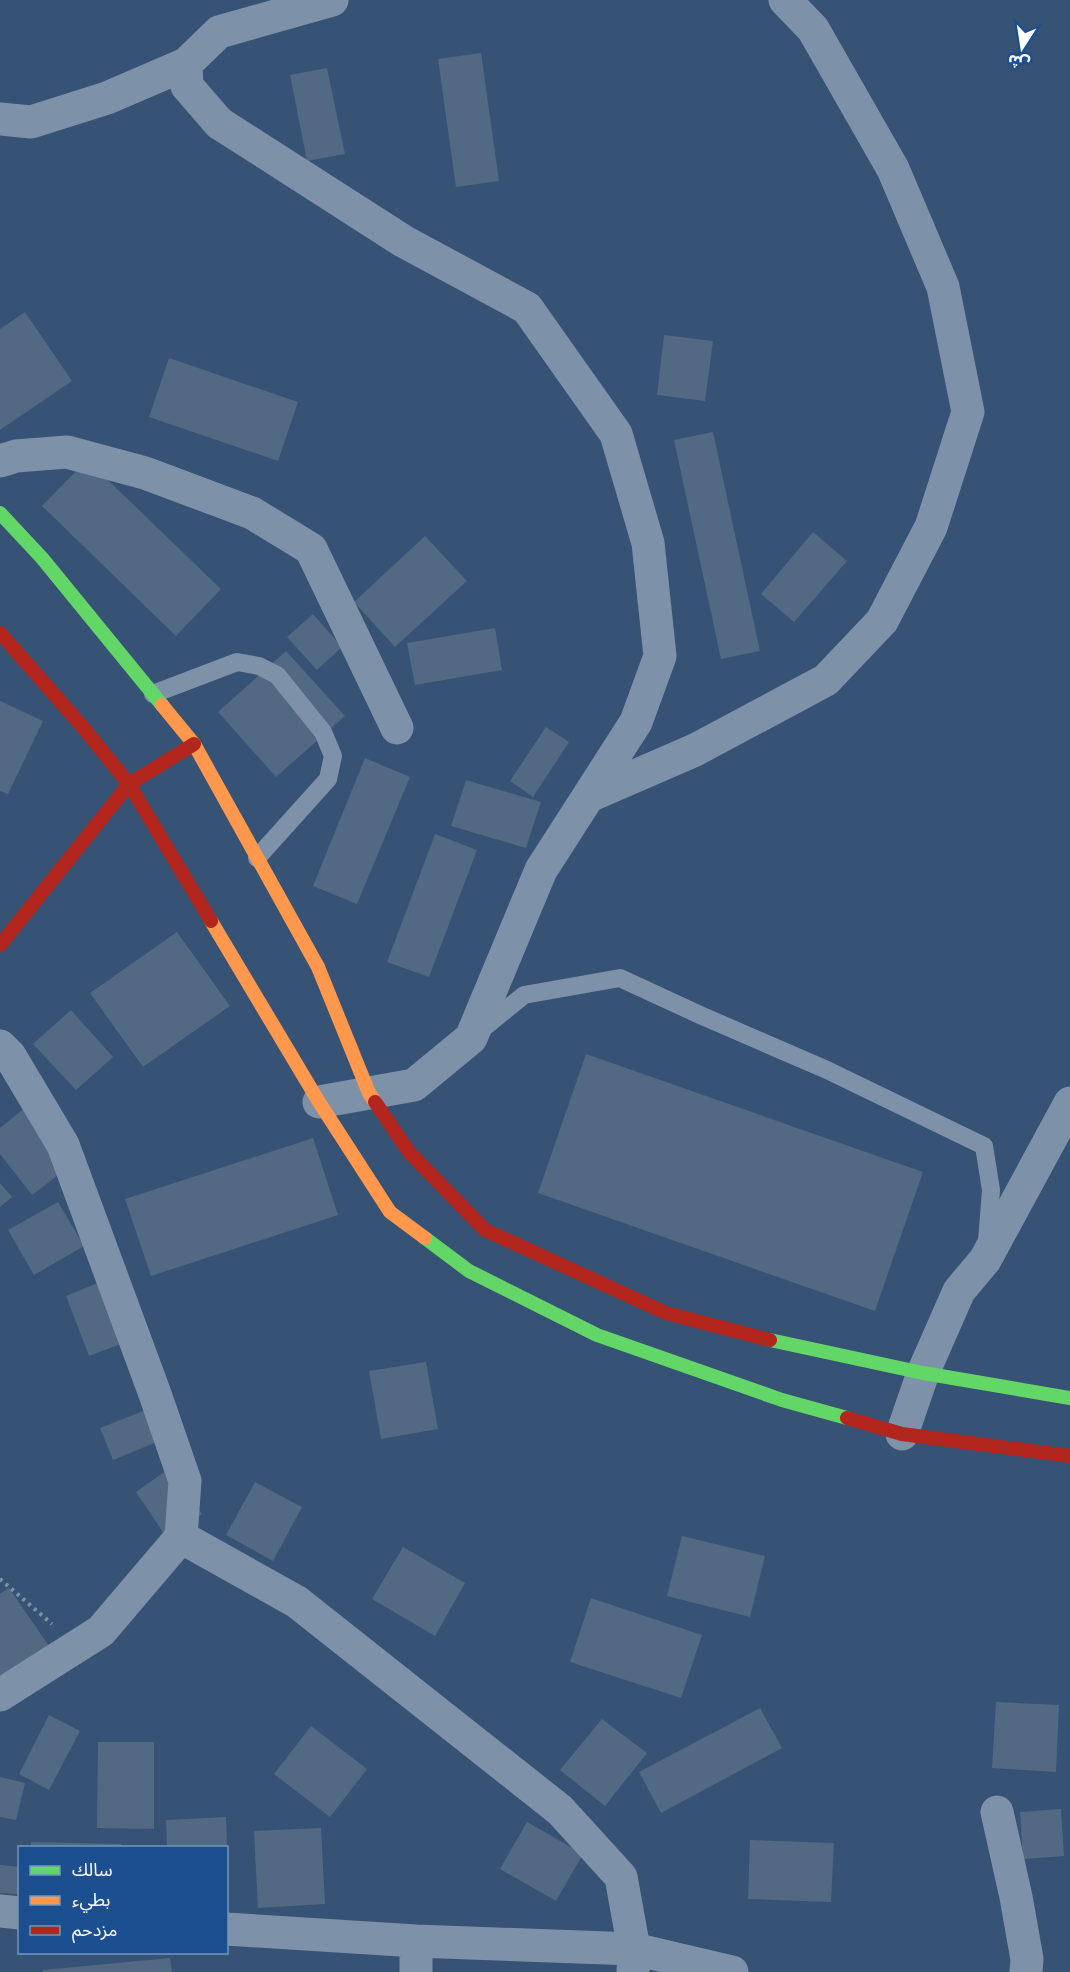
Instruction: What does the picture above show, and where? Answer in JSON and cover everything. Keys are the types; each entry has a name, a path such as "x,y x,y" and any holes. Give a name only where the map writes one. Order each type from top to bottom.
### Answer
{"street":[{"path":"0,119 31,122 107,98 186,64 219,32 332,0"},
{"path":"589,796 696,750 826,680 882,621 931,528 968,412 943,287 893,169 813,29 785,0"},
{"path":"186,64 187,86 219,123 403,241 527,308 616,434 648,543 660,656 636,722 541,870 471,1038 414,1085 319,1102"},
{"path":"0,461 16,456 67,452 145,473 252,513 311,549 397,728"},
{"path":"0,513 42,558 194,744 318,967 369,1093 409,1152 485,1230 666,1313 802,1348 922,1373 1070,1398"},
{"path":"0,633 81,725 129,784 319,1102 390,1212 469,1271 597,1335 782,1400 902,1434 1070,1456"},
{"path":"0,945 129,784 194,744"},
{"path":"0,1046 10,1056 63,1145 110,1270 184,1481 181,1537 101,1631 0,1695"},
{"path":"902,1434 922,1373 959,1290 986,1260 1070,1103"},
{"path":"181,1537 297,1602 560,1810 621,1877 634,1960"},
{"path":"997,1812 1016,1897 1027,1959 1026,1972"},
{"path":"0,1911 18,1913"},
{"path":"228,1929 416,1957 634,1960 732,1972"}],"lane":[{"path":"153,694 237,662 259,666 277,675 322,732 333,756 328,779 257,858"},
{"path":"471,1038 524,994 620,978 827,1070 984,1146 991,1190 986,1260"}],"path":[{"path":"0,1579 78,1646"}],"building":[{"path":"481,53 499,181 456,187 438,59"},
{"path":"327,68 345,154 307,161 290,75"},
{"path":"25,312 72,381 0,430 0,329"},
{"path":"664,335 713,341 705,401 657,395"},
{"path":"169,358 298,402 278,461 149,417"},
{"path":"713,432 760,651 721,659 674,440"},
{"path":"87,460 221,589 176,636 42,506"},
{"path":"813,532 847,561 794,622 761,594"},
{"path":"425,536 467,581 395,647 354,602"},
{"path":"313,614 342,647 317,670 287,637"},
{"path":"495,628 502,670 415,685 407,643"},
{"path":"286,651 345,716 276,777 218,712"},
{"path":"0,701 43,721 8,794 0,791"},
{"path":"546,727 569,742 533,797 510,781"},
{"path":"365,758 410,777 357,904 313,886"},
{"path":"466,780 541,802 526,848 451,826"},
{"path":"435,834 477,850 429,977 387,962"},
{"path":"177,932 230,1006 143,1067 90,993"},
{"path":"71,1010 113,1057 76,1090 33,1044"},
{"path":"586,1054 923,1172 875,1311 538,1193"},
{"path":"32,1102 78,1160 32,1195 0,1154 0,1128"},
{"path":"313,1138 338,1215 151,1276 125,1199"},
{"path":"0,1183 12,1197 0,1207"},
{"path":"58,1202 84,1246 34,1275 8,1230"},
{"path":"110,1278 134,1339 89,1356 66,1296"},
{"path":"426,1362 438,1429 381,1439 369,1371"},
{"path":"161,1404 174,1435 113,1460 100,1428"},
{"path":"170,1468 202,1514 167,1538 136,1492"},
{"path":"255,1482 302,1507 273,1561 226,1535"},
{"path":"682,1536 765,1556 750,1617 667,1596"},
{"path":"403,1547 465,1583 435,1636 372,1599"},
{"path":"9,1588 51,1649 0,1683 0,1594"},
{"path":"591,1598 702,1635 681,1698 570,1662"},
{"path":"996,1702 1059,1705 1056,1772 992,1768"},
{"path":"760,1708 782,1748 661,1813 639,1772"},
{"path":"49,1715 80,1731 49,1790 19,1774"},
{"path":"602,1719 647,1753 605,1806 560,1770"},
{"path":"311,1726 367,1769 330,1817 274,1774"},
{"path":"98,1742 154,1742 154,1829 97,1828"},
{"path":"0,1777 25,1783 16,1820 0,1817"},
{"path":"1061,1809 1064,1856 1023,1859 1020,1812"},
{"path":"226,1817 227,1846 167,1846 166,1820"},
{"path":"527,1822 583,1854 556,1901 500,1869"},
{"path":"321,1828 325,1904 258,1908 254,1831"},
{"path":"750,1840 834,1843 831,1902 748,1899"},
{"path":"31,1842 121,1844 121,1846 31,1846"},
{"path":"0,1865 18,1867 18,1894 0,1893"},
{"path":"170,1958 172,1972 43,1972 43,1970"}],"traffic: fast":[{"path":"0,513 42,558 162,705"},
{"path":"425,1238 469,1271 597,1335 782,1400 847,1418"},
{"path":"770,1340 923,1373 1070,1398"}],"traffic: slow":[{"path":"162,705 194,744 318,967 369,1093 375,1102"},
{"path":"211,921 319,1102 390,1212 425,1238"}],"traffic: jam":[{"path":"0,633 81,725 129,784 211,921"},
{"path":"0,945 129,784 194,744"},
{"path":"375,1102 409,1152 485,1230 666,1313 770,1340"},
{"path":"847,1418 902,1434 1070,1456"}]}
